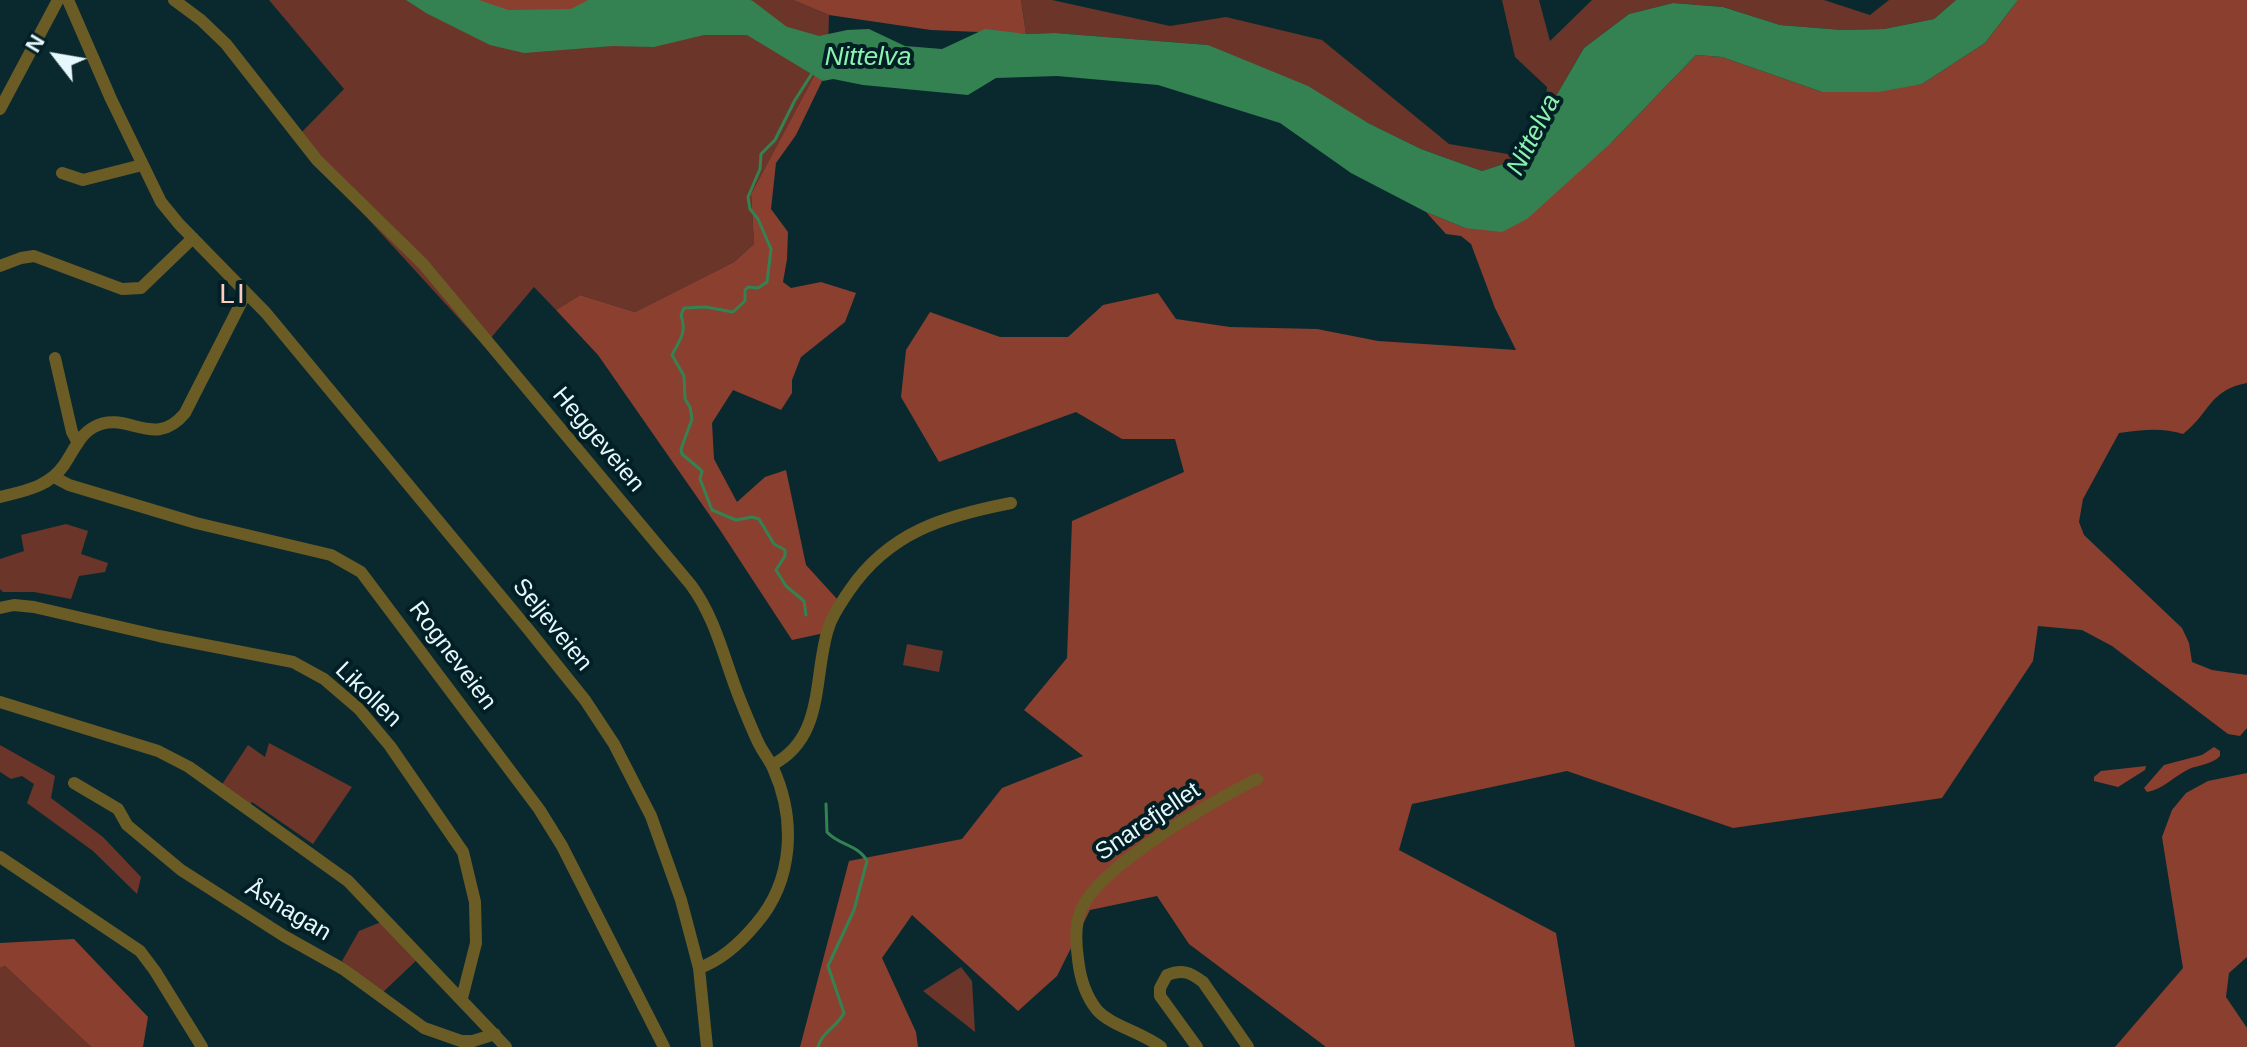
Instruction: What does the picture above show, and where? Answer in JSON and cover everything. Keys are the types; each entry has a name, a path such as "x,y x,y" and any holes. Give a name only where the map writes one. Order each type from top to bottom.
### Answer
{"street":[{"path":"0,109 58,0"},
{"name":"Seljeveien","path":"68,0 161,202 266,313 528,629 596,716 641,792 663,843 699,968 707,1047"},
{"name":"Heggeveien","path":"174,0 220,37 317,160 423,264 691,585 714,625 755,736 772,765 783,798 789,829 788,853 771,903 754,927 722,957 699,968"},
{"path":"62,173 83,180 142,165"},
{"path":"0,266 34,256 122,289 141,288 193,238"},
{"path":"0,497 32,489 54,477 88,431 100,425 120,424 157,430 172,427 180,419 246,293"},
{"path":"55,358 72,432 78,443"},
{"name":"Rogneveien","path":"54,477 69,485 196,523 331,555 361,572 539,809 562,846 664,1047"},
{"path":"772,765 786,757 804,737 812,712 828,627 842,601 868,567 892,545 933,523 965,511 1011,503"},
{"name":"Likollen","path":"0,608 14,605 34,607 159,636 293,662 324,679 359,709 390,746 463,852 475,902 476,943 462,998"},
{"path":"0,702 179,760 334,869 462,998 506,1047"},
{"name":"Snarefjellet","path":"1158,1046 1100,1014 1088,998 1080,976 1077,945 1080,911 1098,884 1126,860 1244,794 1257,779"},
{"name":"Åshagan","path":"74,783 118,809 127,825 181,870 284,936 343,969 424,1028 461,1041 473,1041 495,1034"},
{"path":"0,857 140,951 202,1047"},
{"path":"1197,1047 1160,996 1167,975 1177,971 1194,975 1203,982 1248,1047"}],"shaded area":[{"path":"269,0 793,0 829,15 828,50 751,194 754,244 734,262 635,312 580,295 556,310 534,287 484,346 295,139 344,89"},
{"path":"468,0 680,0 524,21"},
{"path":"793,0 1021,0 1026,34 931,30 829,15"},
{"path":"1021,0 1052,0 1170,26 1226,17 1322,40 1449,144 1525,157 1482,171 1421,149 1208,45 1055,33 1026,34"},
{"path":"1502,0 1539,0 1550,41 1592,0 1824,0 1870,15 1889,0 1956,0 1934,19 1884,29 1842,30 1780,25 1723,7 1673,3 1629,14 1584,48 1545,115 1547,87 1515,57"},
{"path":"2018,0 2247,0 2247,383 2234,386 2217,397 2183,434 2159,430 2119,433 2083,499 2079,522 2084,535 2182,628 2189,643 2192,662 2212,670 2247,675 2247,728 2240,736 2228,734 2112,646 2082,630 2038,626 2033,661 1942,798 1733,828 1567,771 1412,804 1399,850 1556,933 1575,1047 1326,1047 1189,944 1157,896 1090,910 1057,976 1018,1011 912,915 882,958 916,1032 918,1047 800,1047 849,861 962,839 1002,788 1083,756 1024,710 1067,658 1072,521 1184,472 1175,439 1122,439 1076,412 939,462 901,397 906,350 930,312 1000,337 1068,337 1103,305 1158,293 1176,319 1230,327 1317,329 1378,341 1516,350 1495,308 1471,244 1461,236 1446,234 1426,212 1465,228 1612,142 1696,55 1722,57 1822,92 1922,84 1985,43"},
{"path":"828,50 825,75 796,135 776,163 771,209 788,232 783,282 791,288 821,282 856,293 845,322 801,357 792,380 792,393 781,410 733,390 712,423 714,459 737,502 765,477 786,470 806,565 837,599 834,631 792,640 598,355 556,310 580,295 635,312 734,262 754,244 751,194"},
{"path":"66,524 88,531 81,554 108,563 105,572 79,576 71,599 34,592 3,592 0,589 0,559 24,551 21,535"},
{"path":"907,644 943,651 939,672 903,665"},
{"path":"269,743 352,787 313,844 252,802 250,805 221,786 248,745 265,757"},
{"path":"0,745 55,776 51,798 103,837 141,877 137,894 93,851 27,803 34,784 22,776 11,779 0,772"},
{"path":"2214,747 2220,751 2220,756 2214,761 2189,769 2153,790 2147,792 2144,788 2164,765 2202,755"},
{"path":"2146,766 2145,770 2118,787 2094,781 2101,771"},
{"path":"2247,773 2247,957 2229,973 2226,997 2247,1028 2247,1047 2115,1047 2183,968 2162,837 2172,810 2186,793 2208,781"},
{"path":"386,920 420,957 382,993 342,961 359,931"},
{"path":"74,939 148,1017 143,1047 91,1047 5,966 0,968 0,943"},
{"path":"5,966 91,1047 0,1047 0,968"},
{"path":"961,967 972,981 975,1032 923,991"}],"water":[{"path":"406,0 479,0 508,10 571,9 588,0 728,0 760,19 819,36 869,29 905,46 942,49 985,29 1208,45 1308,86 1368,123 1421,149 1482,171 1525,157 1545,115 1584,48 1629,14 1673,3 1723,7 1780,25 1842,30 1884,29 1934,19 1956,0 2018,0 1985,43 1922,84 1878,92 1822,92 1722,57 1696,55 1612,142 1527,219 1502,232 1465,228 1426,212 1351,173 1280,123 1158,85 1057,76 996,78 968,95 863,85 833,79 823,81 747,35 704,35 654,47 613,46 524,53 490,45"}],"waterway":[{"name":"Nittelva","path":"714,0 749,8 783,34"},
{"path":"806,615 804,601 786,586 776,570 785,556 785,550 774,544 759,519 736,520 712,510 700,479 702,471 682,454 692,419 685,399 684,376 672,355 683,331 681,315 684,308 706,307 733,312 745,301 748,287 758,288 767,282 771,249 758,219 750,209 748,197 760,169 761,154 775,140 813,72"},
{"path":"818,1047 844,1013 828,966 854,910 867,861 859,852 827,832 826,804"}],"district":[{"name":"LI","path":"233,295"}]}
